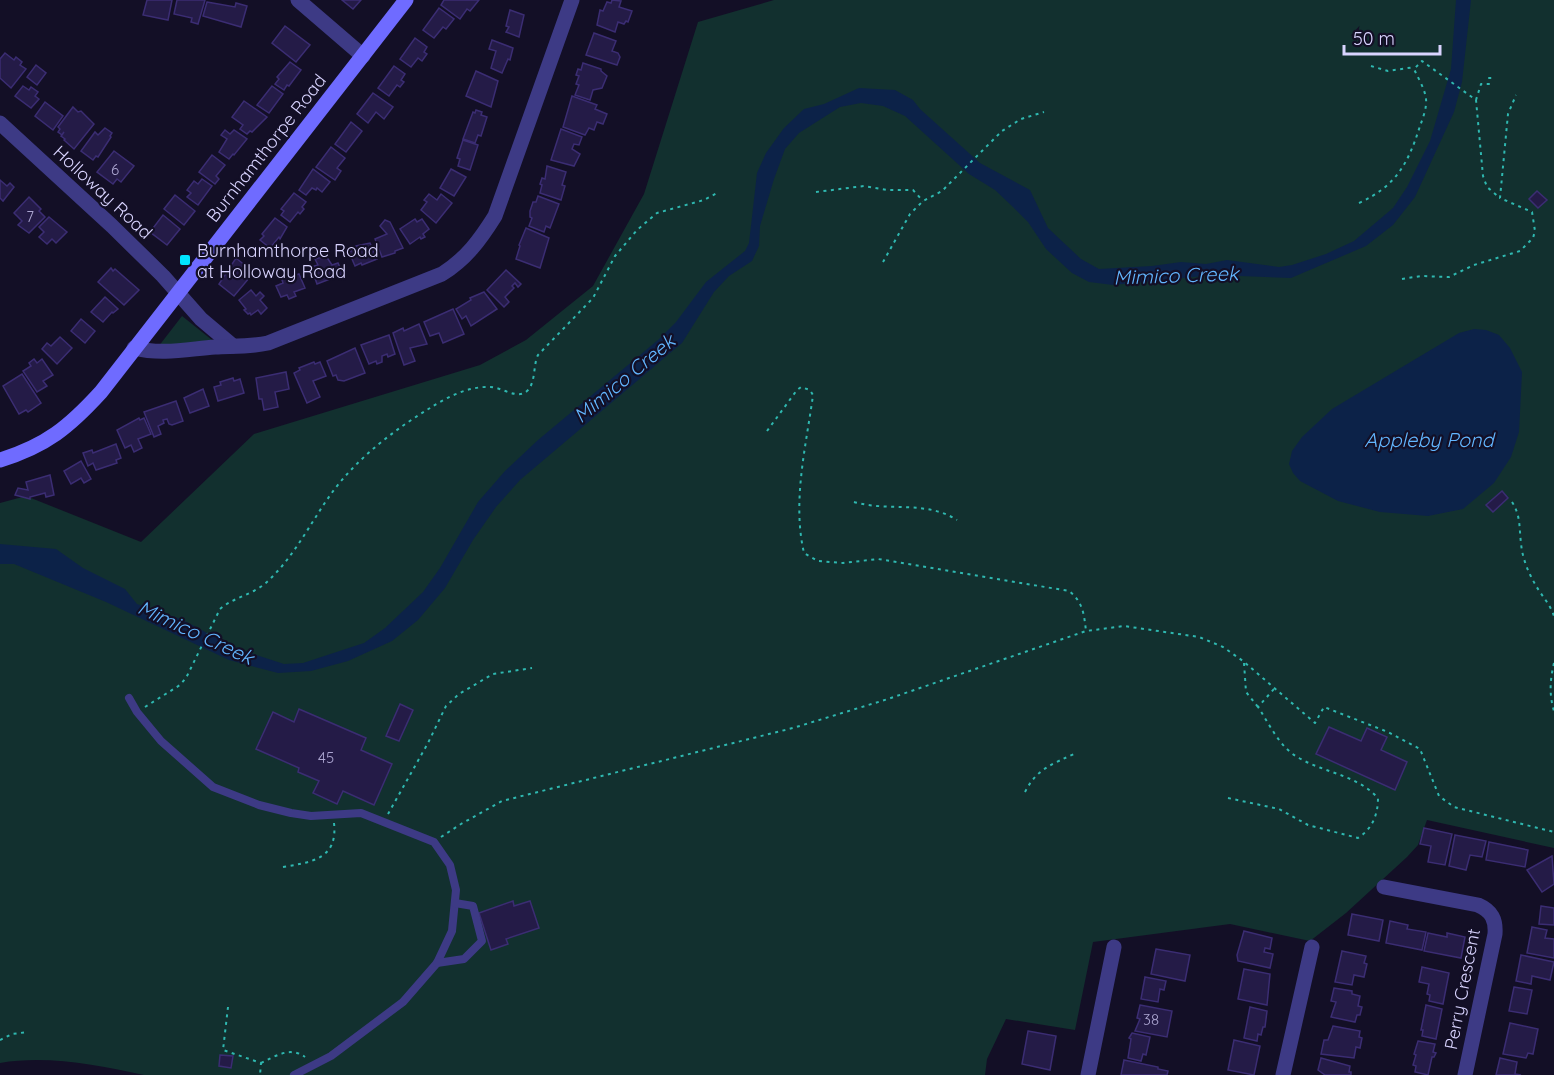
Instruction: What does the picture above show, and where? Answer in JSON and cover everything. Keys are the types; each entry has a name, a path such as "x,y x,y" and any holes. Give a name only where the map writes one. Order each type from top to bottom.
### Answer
{"main road":[{"name":"Burnhamthorpe Road","path":"0,460 36,446 60,433 101,392 406,0"}],"street":[{"path":"298,0 363,56"},
{"path":"134,348 156,352 252,346 287,336 442,274 455,266 480,240 495,216 572,0"},
{"name":"Holloway Road","path":"0,123 112,226 178,292 201,319 233,346"},
{"name":"Perry Crescent","path":"1384,887 1478,905 1495,921 1495,934 1465,1075"},
{"path":"1088,1075 1114,947"},
{"path":"1283,1075 1312,947"}],"lane":[{"path":"129,698 137,712 161,741 213,787 259,805 311,816 361,813 434,842 450,865 456,890 452,931 437,963 403,1002 331,1056 294,1075"},
{"path":"437,963 464,959 482,940 473,906 455,903"}],"path":[{"path":"1371,66 1388,71 1415,67 1422,61 1475,99"},
{"path":"1359,203 1375,196 1397,177 1412,152 1426,99 1415,67"},
{"path":"1402,279 1421,276 1449,277 1474,265 1520,251 1533,238 1532,212 1500,198 1487,187 1484,176 1475,99 1479,86 1489,84 1490,78 1495,78"},
{"path":"1500,198 1508,114 1516,95"},
{"path":"883,262 910,214 923,201 942,191 1002,131 1021,119 1044,112"},
{"path":"816,192 864,186 887,190 913,190 923,201"},
{"path":"137,712 180,685 190,671 220,609 226,603 247,596 269,581 286,561 344,477 365,456 417,417 466,390 491,387 521,394 528,390 538,355 592,298 615,256 637,230 657,213 704,200 717,193"},
{"path":"767,431 797,390 801,387 810,390 813,395 798,498 800,534 804,553 818,561 843,563 878,559 1069,591 1078,598 1082,606 1086,631"},
{"path":"854,502 868,506 928,508 946,513 957,520"},
{"path":"1512,502 1520,518 1521,544 1527,568 1534,583 1550,605 1554,616"},
{"path":"434,842 502,801 793,728 888,699 1086,631 1124,626 1176,632 1207,640 1222,647 1315,723 1324,708 1388,732 1420,749 1439,796 1454,807 1554,832"},
{"path":"1228,798 1279,809 1308,825 1358,838 1368,832 1378,809 1378,798 1360,783 1298,758 1283,746 1246,692 1243,662"},
{"path":"1554,663 1550,686 1554,711"},
{"path":"383,822 428,743 446,706 459,694 492,674 532,668"},
{"path":"1258,707 1274,689"},
{"path":"1025,792 1032,779 1040,771 1076,753"},
{"path":"283,867 311,862 325,854 333,844 335,834 333,814"},
{"path":"228,1008 223,1050 261,1063 284,1052 293,1051 300,1053 314,1065"},
{"path":"0,1040 12,1034 28,1032"},
{"path":"260,1075 261,1063"}],"green space":[{"path":"774,0 1554,0 1554,848 1427,820 1418,845 1407,857 1346,913 1310,941 1230,924 1093,942 1075,1030 1006,1019 987,1059 985,1075 144,1075 54,1061 0,1063 0,503 26,496 141,542 254,434 480,365 526,340 593,286 644,194 698,22"},
{"path":"182,316 212,340 208,348 155,351"}],"water":[{"name":"Mimico Creek","path":"1456,0 1471,0 1462,82 1454,112 1415,197 1393,225 1366,246 1291,278 1213,275 1113,285 1089,282 1072,273 1046,249 1028,222 995,190 969,174 905,116 883,106 861,103 840,107 799,133 785,149 760,226 759,246 752,261 729,276 714,292 682,343 520,480 496,507 473,540 445,588 418,620 392,641 348,661 311,671 278,673 229,660 106,602 14,564 0,564 0,544 56,549 83,568 125,589 137,604 183,620 235,648 284,664 303,663 364,643 385,628 423,592 440,568 478,502 505,471 538,440 658,340 676,322 706,282 745,251 749,243 757,173 766,153 784,128 804,109 824,104 859,88 895,90 913,100 980,163 1030,190 1048,228 1081,259 1099,269 1181,262 1206,264 1227,260 1279,267 1292,265 1326,254 1354,241 1393,208 1407,187 1430,141 1451,69"},
{"name":"Appleby Pond","path":"1474,329 1486,330 1499,335 1510,348 1522,372 1519,432 1511,457 1494,483 1463,509 1428,516 1380,512 1338,501 1300,481 1293,473 1289,464 1292,451 1302,437 1332,409 1459,333"}],"building":[{"path":"147,0 172,0 168,20 143,15"},
{"path":"177,0 205,0 198,24 191,22 192,18 174,14"},
{"path":"342,0 361,0 353,9"},
{"path":"444,0 479,0 470,11 467,9 460,19 441,5"},
{"path":"612,0 621,1 619,7 632,11 628,22 624,24 618,22 615,32 597,25 600,10 603,11 607,2 611,3"},
{"path":"207,2 235,7 236,3 247,6 241,27 203,16"},
{"path":"439,8 454,19 434,38 423,30"},
{"path":"510,10 524,15 519,37 506,32 509,27 506,26"},
{"path":"285,26 310,45 296,62 272,43"},
{"path":"594,33 616,41 612,51 618,53 620,57 617,65 586,55"},
{"path":"415,38 427,47 424,52 427,54 422,61 418,58 411,67 400,59"},
{"path":"492,40 513,48 510,60 508,59 502,73 491,68 496,51 489,49"},
{"path":"5,53 14,60 16,57 22,62 20,65 26,69 11,88 0,78 0,59"},
{"path":"290,62 301,70 284,90 275,84 279,79 277,77"},
{"path":"583,63 601,69 607,76 602,88 593,90 590,100 575,95 579,85 576,84 579,76 576,75"},
{"path":"36,65 46,73 37,85 27,77"},
{"path":"394,66 405,74 401,80 404,82 400,87 397,85 389,96 378,88"},
{"path":"476,71 498,81 491,107 466,96"},
{"path":"23,86 29,90 31,87 38,92 35,96 39,99 31,108 15,96"},
{"path":"272,86 283,94 269,113 257,105"},
{"path":"373,93 393,107 384,119 376,112 368,123 357,114"},
{"path":"572,96 597,105 595,109 607,114 603,124 597,122 594,130 589,128 585,135 563,127"},
{"path":"244,101 267,117 247,134 240,129 243,125 232,117"},
{"path":"45,102 63,116 53,130 35,116"},
{"path":"73,107 78,112 81,111 94,124 74,149 58,132 60,129 58,127"},
{"path":"476,110 487,117 481,136 478,135 475,143 463,139 473,112 475,113"},
{"path":"351,122 362,131 346,152 335,144"},
{"path":"105,128 112,133 111,137 98,157 96,156 93,160 81,151 95,132 98,135"},
{"path":"561,129 582,137 579,145 574,144 572,149 580,154 574,166 551,160"},
{"path":"225,130 230,134 234,130 247,139 229,159 219,152 227,139 221,135"},
{"path":"463,140 478,145 470,170 458,166 460,159 457,158"},
{"path":"331,147 345,158 337,168 341,171 335,180 316,167"},
{"path":"114,151 134,166 121,182 117,179 113,184 97,172"},
{"path":"212,155 225,165 216,176 219,179 215,184 199,172"},
{"path":"547,166 566,172 561,200 540,193 542,185 540,184 542,178 545,179"},
{"path":"313,169 330,182 322,192 317,188 316,190 312,188 306,195 299,190"},
{"path":"451,169 466,177 454,196 440,188"},
{"path":"202,179 212,186 198,205 187,197 191,193 187,190 194,181 198,184"},
{"path":"0,180 7,186 10,183 14,187 3,201 0,198"},
{"path":"1537,191 1547,200 1538,208 1529,199"},
{"path":"294,193 306,202 300,214 298,212 290,222 281,215 284,211 281,209"},
{"path":"429,194 437,200 441,194 452,203 436,223 421,210"},
{"path":"175,195 195,211 184,225 164,209"},
{"path":"538,196 559,204 550,228 546,226 544,232 529,226 532,218 530,211"},
{"path":"29,197 41,209 39,211 45,217 29,233 18,225 22,221 14,213"},
{"path":"163,215 180,229 167,245 150,232"},
{"path":"49,217 67,232 56,243 52,239 47,244 39,237 44,232 39,227"},
{"path":"275,218 287,227 280,239 279,237 270,248 260,240"},
{"path":"415,219 417,222 422,219 429,229 423,234 425,237 421,239 420,237 410,244 400,229"},
{"path":"385,220 390,222 403,248 382,257 375,239 387,234 380,226"},
{"path":"526,228 549,238 540,268 516,259"},
{"path":"370,243 377,259 355,266 349,252 356,246"},
{"path":"326,256 332,265 338,263 343,274 317,284 311,267 318,265 315,259"},
{"path":"236,258 247,267 243,272 250,277 234,296 219,284"},
{"path":"111,268 139,290 124,305 98,282"},
{"path":"506,270 521,284 518,287 515,283 512,286 514,288 505,297 509,302 504,307 487,290"},
{"path":"299,274 305,288 294,292 296,296 289,299 287,295 281,297 276,286 283,283 282,280 289,277 290,280 293,279 292,276"},
{"path":"251,290 256,296 260,292 264,296 260,300 267,308 261,314 258,310 251,315 248,314 239,300"},
{"path":"484,292 497,309 471,326 466,316 462,319 456,309 471,300 470,298"},
{"path":"105,297 118,309 103,322 91,312"},
{"path":"453,309 464,334 443,343 439,333 430,336 424,322"},
{"path":"81,319 95,331 85,343 71,331"},
{"path":"419,324 427,344 410,348 415,361 404,365 393,333"},
{"path":"389,335 395,354 388,357 387,354 382,356 382,362 377,364 376,361 369,364 361,345"},
{"path":"60,337 72,348 57,364 42,349 47,343 51,346"},
{"path":"355,348 365,373 344,381 338,380 336,375 333,376 327,361"},
{"path":"34,359 37,363 42,359 53,375 43,381 47,386 37,392 23,371 31,366 29,363"},
{"path":"314,362 315,364 320,362 326,376 313,381 320,397 307,403 294,373 300,370 299,368"},
{"path":"286,372 289,389 275,392 278,407 264,410 262,399 259,399 256,378"},
{"path":"22,374 41,403 28,412 26,410 19,414 3,386"},
{"path":"233,378 234,381 240,379 244,393 218,401 214,387 221,385 220,382"},
{"path":"203,389 209,406 190,413 184,398"},
{"path":"176,401 183,421 172,425 167,419 163,420 164,423 158,426 161,434 154,437 144,412"},
{"path":"139,418 140,420 144,418 151,434 138,439 142,448 134,452 131,445 125,448 117,430"},
{"path":"116,444 121,458 116,460 117,463 96,470 93,463 88,466 83,453 92,450 93,453"},
{"path":"81,461 91,479 84,483 81,478 71,484 64,471"},
{"path":"50,475 54,495 46,497 45,493 30,497 30,499 15,495 18,488 28,490 26,482"},
{"path":"1502,491 1508,498 1493,512 1486,505"},
{"path":"400,704 413,710 399,741 386,736"},
{"path":"299,709 366,738 361,750 392,764 374,805 343,791 337,804 313,793 319,781 298,772 299,768 256,749 273,712 294,722"},
{"path":"1329,727 1361,741 1367,728 1387,737 1381,750 1407,762 1395,790 1316,754"},
{"path":"1424,828 1452,834 1445,865 1428,862 1431,846 1420,844"},
{"path":"1455,835 1486,841 1482,857 1470,855 1466,870 1449,866"},
{"path":"1489,842 1528,850 1525,867 1486,860"},
{"path":"1552,856 1554,884 1542,892 1527,870"},
{"path":"513,901 514,906 530,901 539,928 506,939 508,944 491,950 479,913"},
{"path":"1541,906 1554,908 1554,925 1539,924"},
{"path":"1352,914 1383,920 1379,941 1348,935"},
{"path":"1390,921 1408,925 1407,929 1426,932 1422,950 1386,943"},
{"path":"1532,927 1547,930 1545,938 1554,939 1554,958 1527,953"},
{"path":"1244,931 1272,938 1270,949 1265,948 1264,952 1273,954 1270,968 1238,961 1237,955"},
{"path":"1428,933 1447,937 1447,933 1465,937 1461,958 1424,951"},
{"path":"1156,949 1190,955 1185,981 1151,974"},
{"path":"1342,951 1366,956 1364,977 1354,975 1352,985 1335,982"},
{"path":"1521,955 1554,962 1550,980 1532,976 1531,984 1516,981"},
{"path":"1422,967 1449,973 1443,1004 1429,1001 1430,995 1427,994 1429,984 1419,982"},
{"path":"1244,969 1270,974 1267,1005 1238,999"},
{"path":"1145,977 1166,981 1164,990 1160,989 1158,1002 1141,999"},
{"path":"1514,987 1532,990 1527,1014 1509,1011"},
{"path":"1334,988 1352,991 1352,994 1360,996 1358,1006 1362,1007 1355,1022 1331,1017 1336,1002 1331,1001"},
{"path":"1140,1005 1172,1011 1167,1037 1135,1031 1140,1019 1137,1018"},
{"path":"1426,1005 1442,1009 1436,1039 1422,1036"},
{"path":"1250,1007 1267,1011 1265,1027 1261,1035 1258,1034 1257,1041 1244,1038"},
{"path":"1510,1023 1538,1029 1533,1054 1528,1053 1526,1058 1503,1054"},
{"path":"1333,1026 1360,1031 1359,1037 1362,1038 1360,1048 1356,1047 1354,1058 1321,1054 1324,1040 1328,1040"},
{"path":"1028,1031 1056,1036 1050,1070 1022,1064"},
{"path":"1132,1033 1150,1037 1146,1055 1143,1054 1141,1061 1128,1058 1131,1039 1129,1038"},
{"path":"1234,1040 1260,1046 1254,1075 1228,1070"},
{"path":"1418,1041 1435,1044 1433,1052 1436,1053 1432,1057 1428,1075 1415,1072 1416,1066 1413,1065 1416,1055 1414,1054"},
{"path":"220,1055 233,1056 231,1068 219,1066"},
{"path":"1321,1058 1350,1066 1351,1075 1325,1075 1318,1070"},
{"path":"1500,1058 1517,1062 1515,1074 1521,1075 1496,1075"},
{"path":"1124,1060 1158,1067 1158,1069 1168,1071 1167,1075 1121,1075"}],"place":[{"name":"Burnhamthorpe Road at Holloway Road","path":"185,260"}]}
